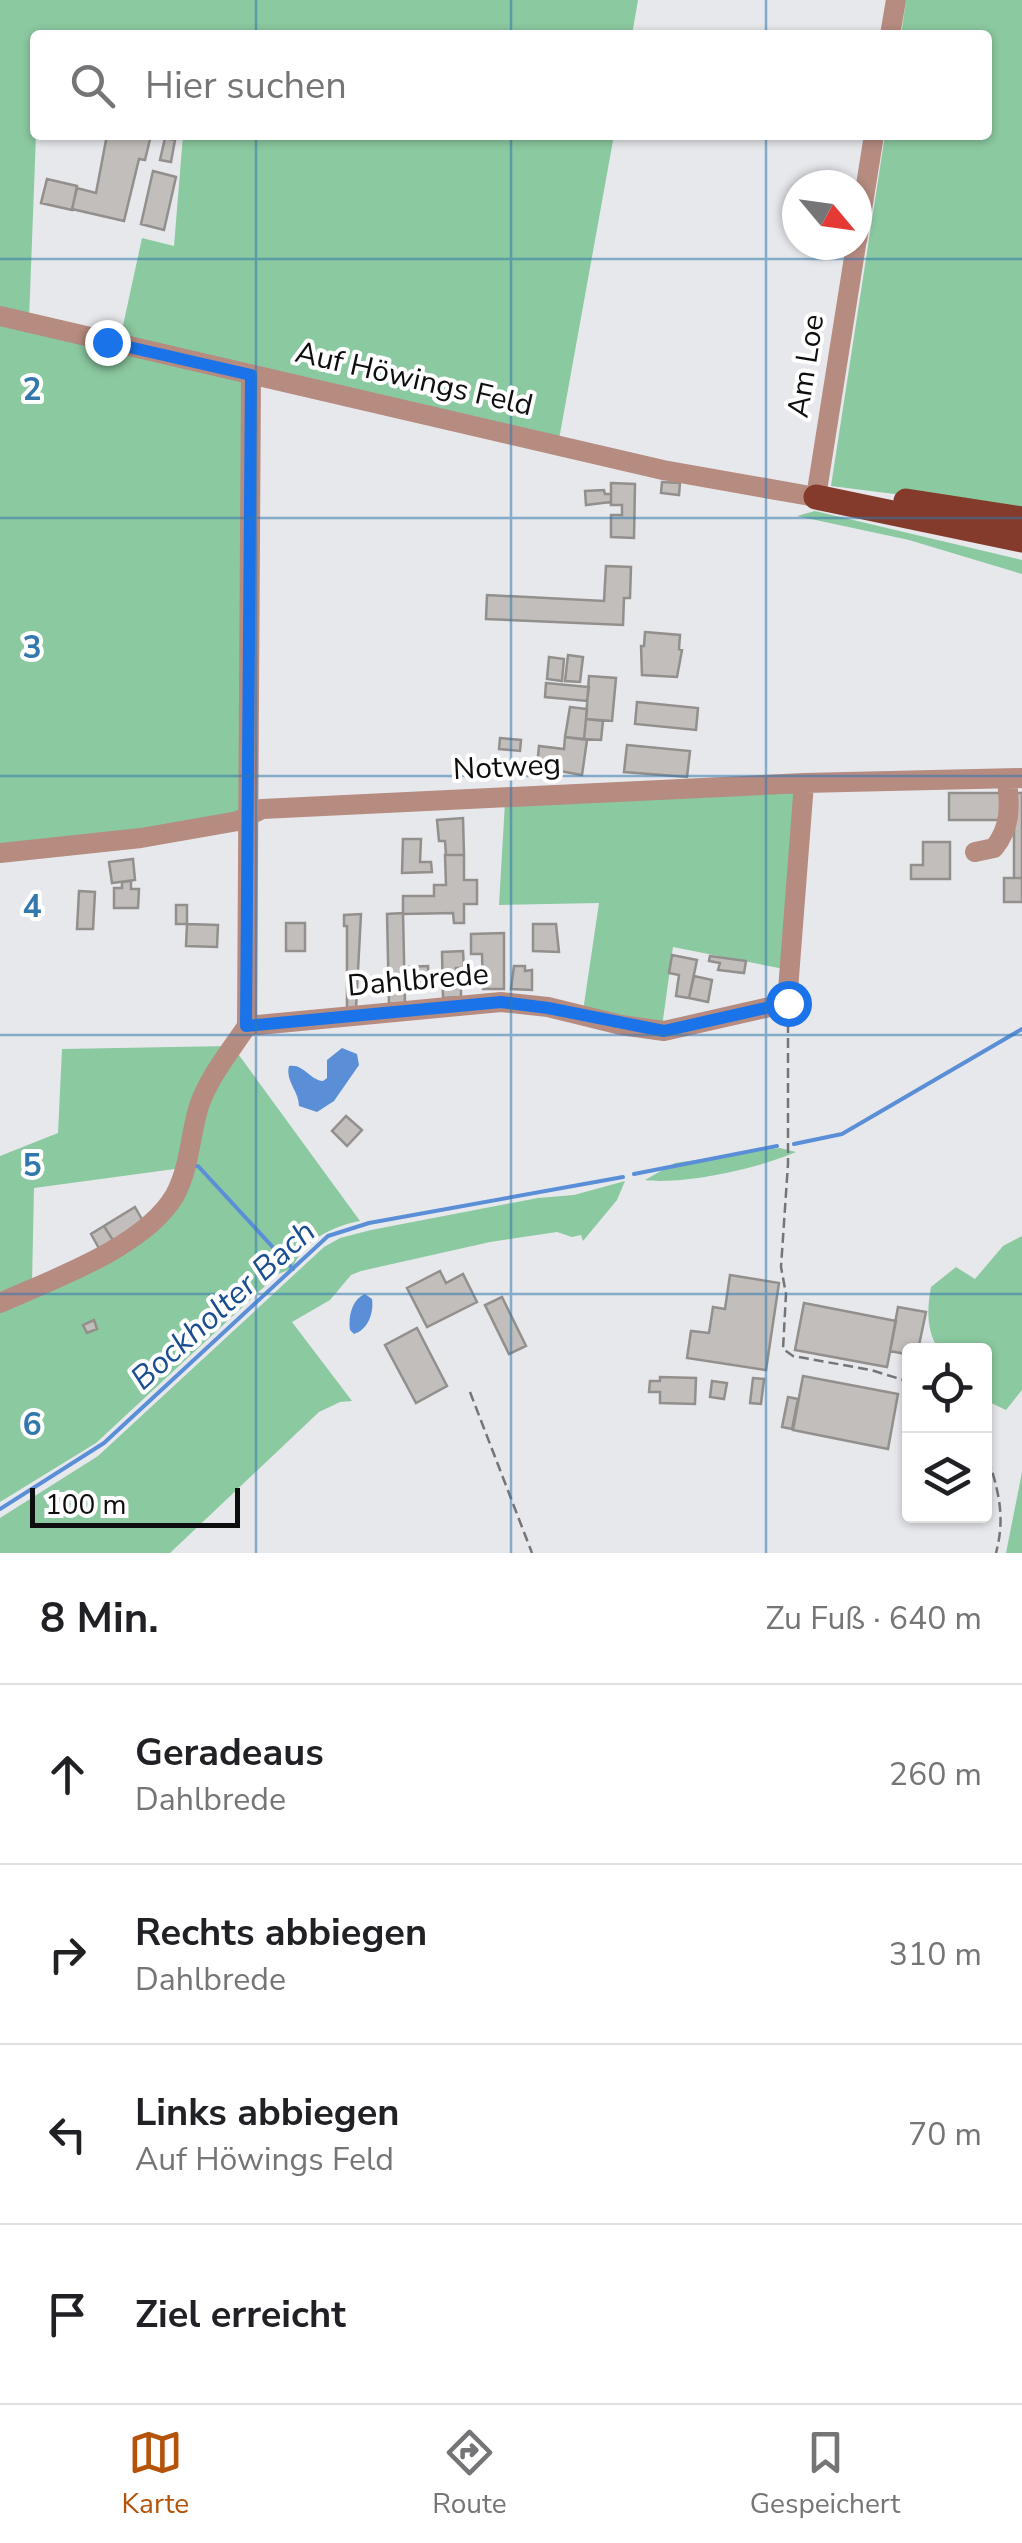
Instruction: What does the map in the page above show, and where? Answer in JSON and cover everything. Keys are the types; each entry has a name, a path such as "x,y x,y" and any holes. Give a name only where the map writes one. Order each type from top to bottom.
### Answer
{"main road":[{"name":"Auf Höwings Feld","path":"816,497 886,498 1022,518"},
{"name":"Auf Höwings Feld","path":"816,497 1022,540"}],"street":[{"path":"891,30 896,0"},
{"name":"Am Loe","path":"868,170 873,140"},
{"name":"Am Loe","path":"816,497 854,260"},
{"name":"Auf Höwings Feld","path":"0,316 664,470 816,497"},
{"path":"0,1303 95,1259 143,1230 162,1212 183,1177 208,1086 246,1026 251,375"},
{"path":"974,852 994,848 1006,832 1014,779"},
{"name":"Notweg","path":"0,853 141,838 238,820 262,810 804,783 1014,779"},
{"path":"788,1003 804,783"},
{"name":"Dahlbrede","path":"246,1026 501,1002 664,1031 788,1003"}],"path":[{"path":"788,1003 788,1164 781,1267 786,1294 783,1349 792,1356 902,1380"},
{"path":"470,1392 532,1553"},
{"path":"992,1472 1003,1511 996,1553"}],"green space":[{"path":"0,0 638,0 633,30 30,30 30,140 36,140 29,321 119,344 142,238 174,246 183,140 613,140 558,445 252,375 245,812 236,819 0,849"},
{"path":"906,0 1022,0 1022,510 831,486 866,260 872,260 872,220 884,140 992,140 992,30 902,30"},
{"path":"815,511 1022,560 1022,574 909,540 797,516"},
{"path":"797,790 784,969 673,947 662,1027 583,1011 599,903 499,905 505,802"},
{"path":"229,1046 182,1168 34,1188 32,1284 0,1300 0,1156 58,1133 62,1049"},
{"path":"236,1051 360,1221 320,1236 304,1249 293,1267 198,1165 193,1166 291,1269 278,1274 96,1443 0,1502 0,1308 181,1197 210,1095"},
{"path":"780,1148 796,1152 722,1174 645,1180 675,1163"},
{"path":"625,1181 617,1200 583,1241 581,1235 572,1237 557,1232 490,1242 361,1271 351,1275 330,1300 292,1322 352,1401 319,1412 170,1553 0,1553 0,1518 98,1456 324,1247 340,1238 371,1230 538,1198 574,1195"},
{"path":"1022,1236 1022,1390 1006,1410 992,1403 992,1343 935,1343 929,1320 931,1287 956,1267 975,1279 1003,1246"},
{"path":"1022,1472 1022,1553 1006,1553"}],"water":[{"path":"342,1048 357,1054 359,1065 334,1101 317,1112 299,1106 289,1066 323,1081 327,1078 327,1060"},
{"path":"365,1294 372,1299 371,1315 363,1329 354,1334 350,1330 350,1314"}],"building":[{"path":"106,140 150,140 145,160 139,159 124,221 72,209 77,188 96,193"},
{"path":"165,140 175,140 171,162 160,160"},
{"path":"153,171 176,177 164,230 141,224"},
{"path":"47,179 77,186 72,210 41,203"},
{"path":"662,482 680,483 679,495 661,493"},
{"path":"611,483 635,484 634,538 611,537 611,515 622,515 622,505 611,505"},
{"path":"604,490 611,494 611,502 586,505 585,491"},
{"path":"606,566 631,567 630,598 624,598 623,625 486,619 487,595 604,601"},
{"path":"645,632 680,635 682,650 677,677 642,675 641,646"},
{"path":"568,655 583,657 580,682 565,681"},
{"path":"549,657 564,659 562,681 547,679"},
{"path":"589,676 616,678 612,721 586,719"},
{"path":"546,683 589,687 587,701 545,697"},
{"path":"637,702 698,708 696,730 635,724"},
{"path":"570,707 587,709 584,739 565,737"},
{"path":"586,719 603,721 601,740 584,739"},
{"path":"565,737 587,740 582,775 537,767 539,746 564,749"},
{"path":"500,738 521,740 520,751 499,749"},
{"path":"627,745 690,751 687,777 624,772"},
{"path":"949,793 1002,793 1002,820 949,820"},
{"path":"1014,793 1022,793 1022,878 1014,878"},
{"path":"463,818 464,855 446,855 445,841 439,841 437,820"},
{"path":"403,839 421,839 420,862 431,862 432,872 402,873"},
{"path":"923,842 950,842 950,879 911,879 911,865 923,865"},
{"path":"445,855 464,855 464,880 477,880 477,904 464,904 464,923 454,923 453,913 403,914 403,896 434,896 434,885 446,885"},
{"path":"133,859 135,880 112,883 109,862"},
{"path":"1004,878 1022,878 1022,902 1004,902"},
{"path":"131,881 131,889 139,889 138,908 114,908 114,888 122,888 122,882"},
{"path":"79,891 95,892 93,929 77,929"},
{"path":"176,905 187,905 187,924 176,924"},
{"path":"403,913 405,1004 389,1004 387,914"},
{"path":"361,914 356,1008 347,1008 344,915"},
{"path":"286,923 305,923 305,951 286,951"},
{"path":"187,924 218,925 217,947 186,946"},
{"path":"533,924 556,924 559,952 533,951"},
{"path":"504,933 504,989 483,989 482,954 471,954 471,934"},
{"path":"463,951 464,968 456,968 461,997 443,998 442,952"},
{"path":"672,955 697,960 689,998 676,996 679,975 669,973"},
{"path":"710,956 746,961 744,973 718,970 720,963 709,961"},
{"path":"428,966 429,988 405,988 404,967"},
{"path":"514,966 532,970 532,990 511,989"},
{"path":"694,976 712,980 708,1002 689,998"},
{"path":"346,1116 362,1130 347,1146 332,1131"},
{"path":"135,1207 144,1223 114,1242 104,1226"},
{"path":"104,1226 114,1242 100,1250 91,1234"},
{"path":"440,1271 446,1283 463,1274 477,1302 427,1327 407,1288"},
{"path":"730,1275 779,1283 766,1370 687,1358 691,1331 709,1333 713,1307 725,1309"},
{"path":"502,1297 526,1346 509,1354 485,1305"},
{"path":"804,1303 896,1321 887,1367 795,1350"},
{"path":"898,1307 926,1312 919,1343 902,1343 902,1353 890,1351"},
{"path":"94,1320 97,1329 87,1333 83,1325"},
{"path":"417,1328 447,1386 416,1403 385,1345"},
{"path":"803,1376 898,1394 888,1449 793,1430"},
{"path":"660,1377 696,1378 695,1404 660,1403 660,1392 649,1392 650,1381 660,1381"},
{"path":"753,1378 764,1379 761,1404 750,1403"},
{"path":"712,1381 727,1383 724,1399 710,1397"},
{"path":"788,1397 798,1399 792,1429 782,1427"}],"waterway":[{"name":"Bockholter Bach","path":"794,1144 842,1134 1022,1029"},
{"name":"Bockholter Bach","path":"634,1174 777,1146"},
{"path":"193,1166 198,1166 293,1269"},
{"name":"Bockholter Bach","path":"0,1509 104,1443 328,1236 369,1223 623,1177"}],"route":[{"path":"107,342 251,375 246,1026 501,1002 664,1031 788,1003"}]}
